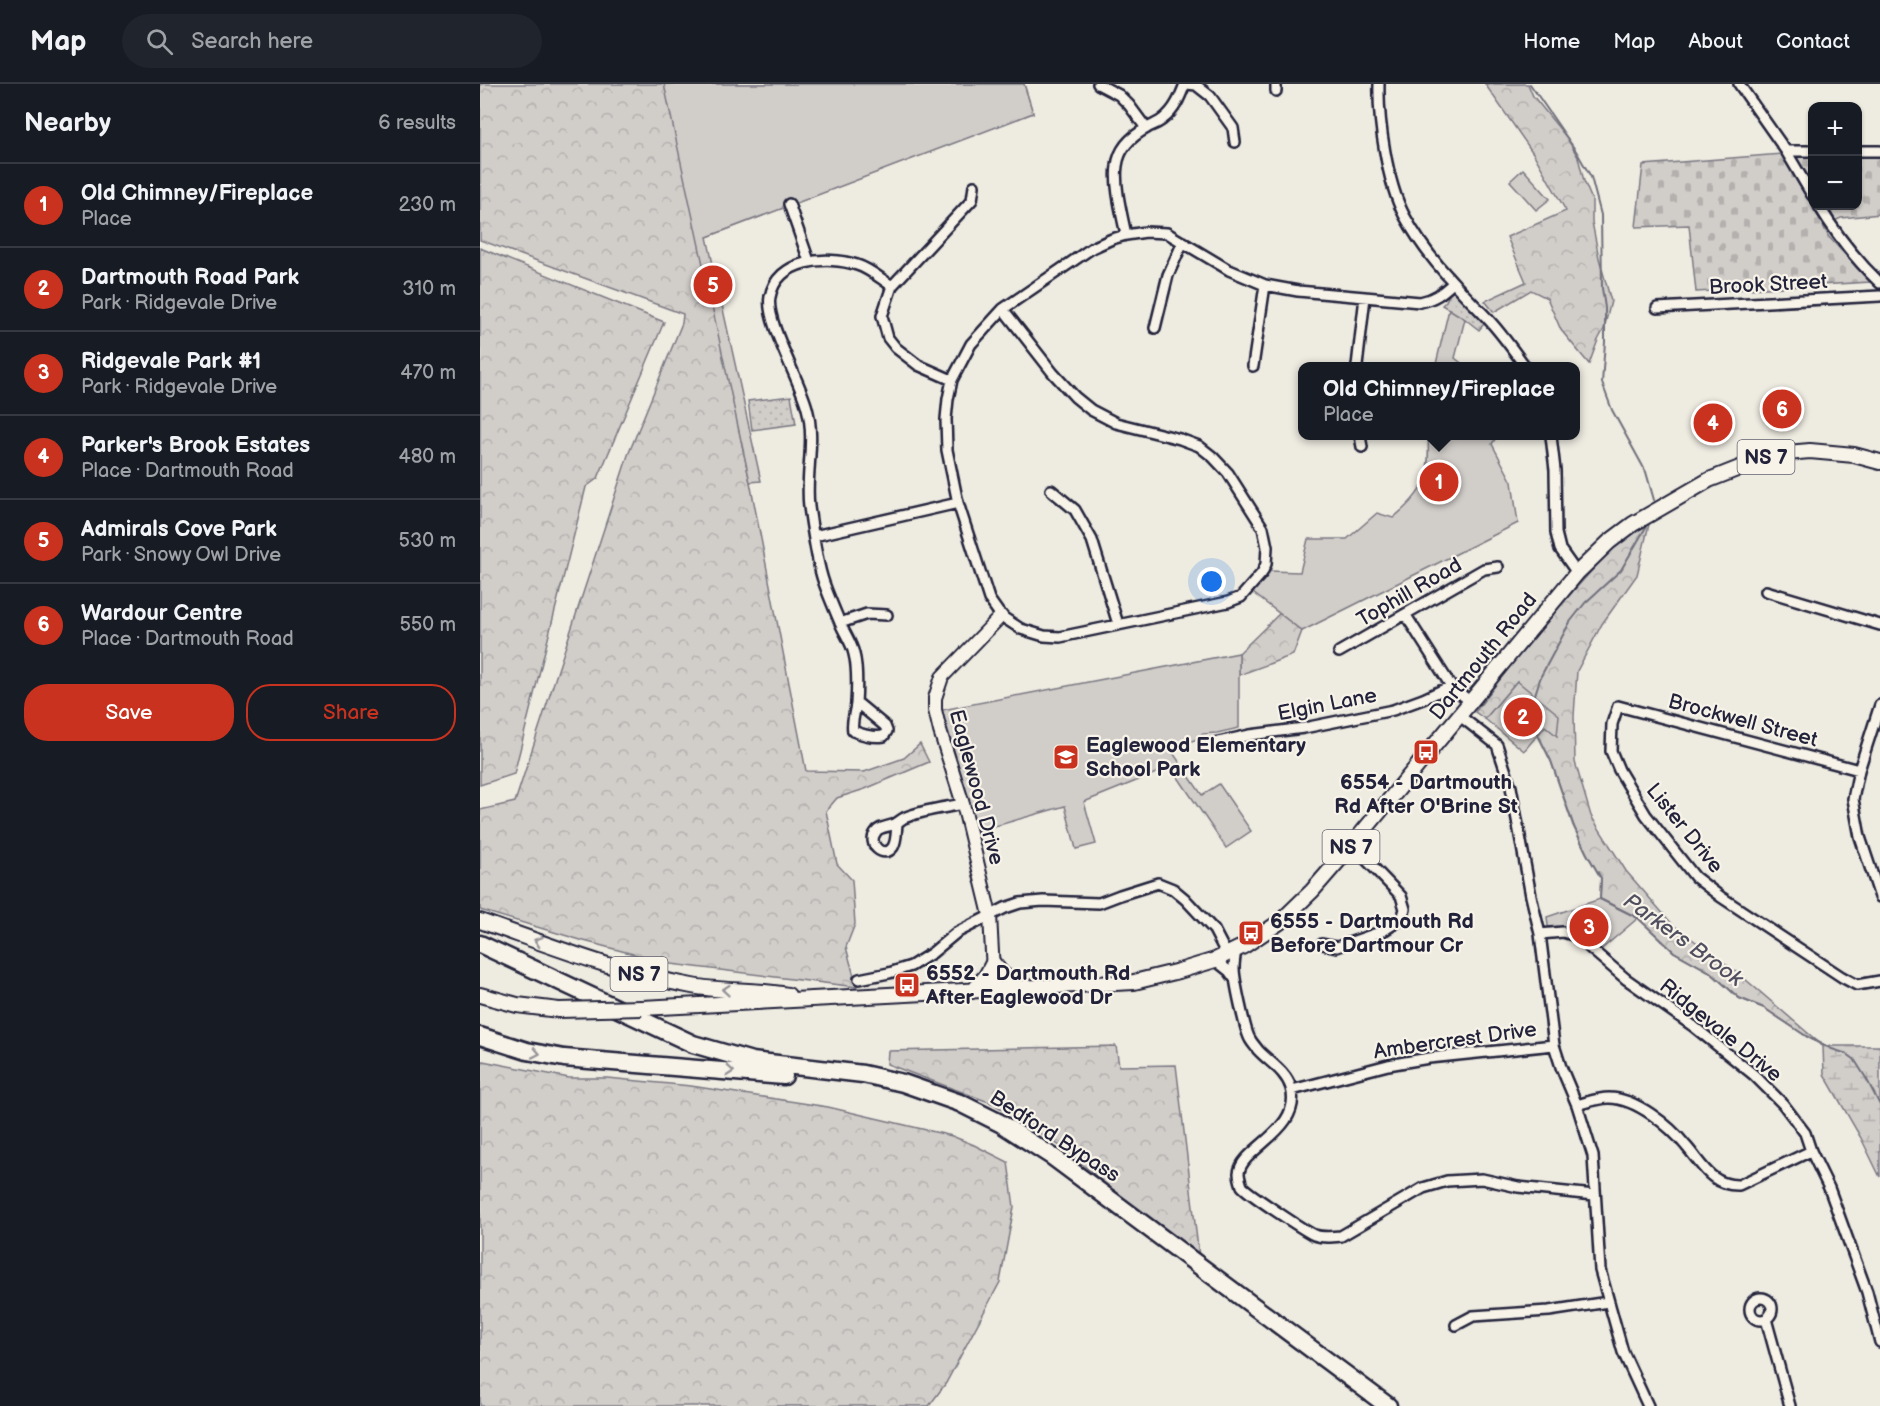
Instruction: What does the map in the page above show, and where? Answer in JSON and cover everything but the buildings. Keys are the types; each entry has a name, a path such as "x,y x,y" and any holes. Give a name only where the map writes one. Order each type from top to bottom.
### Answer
{"highway":[{"name":"Bedford Bypass","path":"480,944 693,1044 752,1060 863,1074 903,1083 960,1103 1000,1123 1053,1157 1388,1406"},
{"name":"Bedford Bypass","path":"480,1035 527,1051 564,1058 825,1079 856,1084 915,1099 956,1113 1005,1138 1057,1174 1370,1406"}],"main road":[{"name":"Dartmouth Road","path":"480,995 517,1005 559,1010 775,1002 805,998 1134,982 1179,971 1226,955 1280,922 1312,891 1472,703 1577,573 1609,542 1661,506 1726,472 1775,454 1810,451 1854,455 1880,462"},
{"name":"Dartmouth Road","path":"480,921 653,978 730,991 776,993 805,998"},
{"path":"973,991 986,976 993,963 1002,974 1023,988"}],"street":[{"path":"1098,84 1119,95 1146,128"},
{"path":"1126,235 1118,197 1117,166 1124,147 1133,137 1162,120 1173,109 1186,84 1196,85 1210,96 1233,128 1235,142"},
{"path":"1379,84 1384,144 1394,190 1404,213 1419,238 1453,283 1492,324 1522,362"},
{"path":"1739,84 1786,150 1808,188"},
{"path":"1786,150 1808,151"},
{"path":"1862,151 1880,151"},
{"path":"952,380 918,365 896,348 888,338 882,316 892,286 972,200 974,186"},
{"path":"789,204 809,261"},
{"path":"1821,210 1861,265 1880,283"},
{"path":"1003,309 1053,373 1075,397 1091,410 1116,423 1199,446 1213,457 1228,473 1263,528 1267,547 1266,564 1262,573 1242,597 1228,602 1060,637 1044,636 1021,629 1001,616 989,599 958,503 947,450 946,419 952,380 971,344 1003,309 1092,248 1126,235 1146,232 1167,233 1229,270 1265,285 1298,291 1420,302 1431,300 1453,283"},
{"path":"1155,328 1168,275 1183,242"},
{"path":"856,702 854,652 822,579 808,505 811,431 807,409 799,381 769,311 770,296 775,284 784,273 809,261 837,261 857,265 892,286"},
{"path":"1253,366 1265,285"},
{"name":"Brook Street","path":"1657,308 1880,296"},
{"path":"1357,362 1365,297"},
{"path":"1361,440 1362,447"},
{"path":"1552,440 1556,470 1556,533 1560,549 1577,573"},
{"path":"1051,490 1075,510 1092,540 1118,624"},
{"path":"814,536 958,503"},
{"name":"Tophill Road","path":"1339,652 1484,569 1498,567"},
{"path":"1766,591 1880,625"},
{"path":"840,622 867,614 887,615"},
{"path":"1405,614 1451,686 1472,703"},
{"name":"Eaglewood Drive","path":"994,990 990,915 963,804 940,731 935,698 942,677 1001,616"},
{"name":"Elgin Lane","path":"1205,745 1393,710 1451,686"},
{"path":"1880,705 1858,770 1853,799 1860,837 1880,897"},
{"name":"Brockwell Street","path":"1618,706 1858,770"},
{"name":"Lister Drive","path":"1618,706 1612,724 1611,751 1619,770 1646,815 1699,881 1842,977 1857,985 1880,981"},
{"path":"1460,717 1497,746 1511,787 1540,934 1554,1046 1587,1131 1593,1156 1600,1270 1626,1361 1647,1406"},
{"path":"897,824 902,819 963,804"},
{"path":"1322,944 1337,947 1383,931 1402,919 1405,909 1401,896 1352,845"},
{"path":"859,979 911,966 957,933 990,915 1020,903 1043,901 1099,903 1158,883 1173,889 1185,899 1214,930 1226,955 1229,971 1234,978"},
{"name":"Ridgevale Drive","path":"1540,934 1563,932 1576,936 1626,979 1693,1026 1754,1075 1783,1104 1805,1133 1829,1188 1860,1271 1874,1314 1880,1342"},
{"path":"1226,955 1234,961 1234,978 1249,1038 1281,1072 1292,1090 1292,1103 1287,1118 1274,1135 1242,1165 1238,1174 1243,1188 1304,1229 1316,1236 1341,1236 1416,1192 1447,1181 1482,1179 1518,1187 1594,1195"},
{"name":"Ambercrest Drive","path":"1292,1090 1389,1065 1429,1058 1554,1046"},
{"path":"1577,1105 1611,1098 1626,1101 1643,1110 1657,1118 1675,1134 1707,1172 1727,1186 1739,1185 1811,1151"},
{"path":"1456,1324 1473,1316 1549,1311 1608,1302"},
{"path":"1766,1319 1790,1406"}],"green space":[{"path":"480,84 1024,84 1033,113 699,240 750,482 806,771 864,772 904,758 920,744 929,762 865,789 837,798 826,811 837,864 852,880 855,924 846,947 857,987 671,964 480,910 480,810 515,802 628,455 682,323 683,314 480,240"},
{"path":"664,84 1024,84 1033,113 707,237 761,481 750,482"},
{"path":"1485,84 1528,84 1533,96 1567,138 1578,157 1592,200 1592,222 1611,301 1604,329 1589,364 1561,330 1547,298 1531,290 1494,312 1485,301 1526,282 1507,237 1566,211 1533,153"},
{"path":"1880,153 1880,214 1841,218 1823,226 1829,237 1870,282 1696,292 1689,225 1636,227 1643,165 1808,154 1808,210 1862,210 1862,154"},
{"path":"1523,169 1550,199 1536,210 1510,181"},
{"path":"480,248 664,322 598,478 586,487 514,774 480,785"},
{"path":"1453,286 1487,320 1479,330 1442,305"},
{"path":"1449,309 1465,319 1455,358 1460,362 1436,362"},
{"path":"791,396 796,424 752,430 748,401"},
{"path":"1428,440 1494,440 1492,444 1512,482 1518,523 1302,631 1253,593 1268,571 1300,572 1308,539 1347,539 1377,513 1393,518 1413,500 1419,491 1427,473"},
{"path":"1650,520 1637,575 1602,624 1577,671 1574,716 1575,762 1591,816 1626,871 1673,925 1738,973 1823,1046 1764,1008 1739,998 1710,972 1674,952 1638,918 1600,899 1601,878 1575,829 1551,761 1538,735 1545,726 1557,735 1517,681 1485,719 1475,712 1537,631 1616,544"},
{"path":"1280,613 1302,631 1293,655 1239,675 1239,653"},
{"name":"Eaglewood Elementary School Park","path":"1239,653 1239,728 1203,734 1195,740 1169,747 1202,795 1219,784 1251,831 1226,848 1171,767 1084,802 1096,844 1076,849 1065,806 978,831 942,710"},
{"path":"1517,681 1559,715 1557,736 1545,726 1524,751 1485,719"},
{"path":"1600,899 1638,918 1597,953 1563,928 1548,926 1547,917"},
{"path":"1116,1046 1119,1066 1176,1065 1200,1265 1062,1147 994,1104 887,1064 888,1051"},
{"path":"1823,1046 1880,1046 1880,1177 1861,1138 1824,1074"},
{"path":"483,1061 569,1078 607,1078 691,1086 828,1107 952,1136 1008,1162 1014,1207 1000,1282 946,1383 929,1406 480,1406 480,1063"}],"waterway":[{"name":"Parkers Brook","path":"1530,84 1591,177 1601,215 1602,288 1605,308 1602,383 1612,410 1646,472 1654,500"},
{"name":"Parkers Brook","path":"1646,527 1621,570 1585,603 1570,622 1541,676 1532,704 1536,731 1551,761 1573,825 1601,878 1600,899 1638,918 1674,952 1710,972 1739,998 1764,1008 1806,1036 1854,1059 1880,1105"}],"place":[{"name":"Admirals Cove Park","path":"713,285"},
{"name":"Wardour Centre","path":"1782,409"},
{"name":"Parker's Brook Estates","path":"1713,423"},
{"name":"Old Chimney/Fireplace","path":"1439,482"},
{"name":"Dartmouth Road Park","path":"1523,717"},
{"name":"6554 - Dartmouth Rd After O'Brine St","path":"1426,752"},
{"name":"Eaglewood Elementary School Park","path":"1066,757"},
{"name":"Ridgevale Park #1","path":"1589,927"},
{"name":"6555 - Dartmouth Rd Before Dartmour Cr","path":"1251,933"},
{"name":"6552 - Dartmouth Rd After Eaglewood Dr","path":"907,985"}]}
